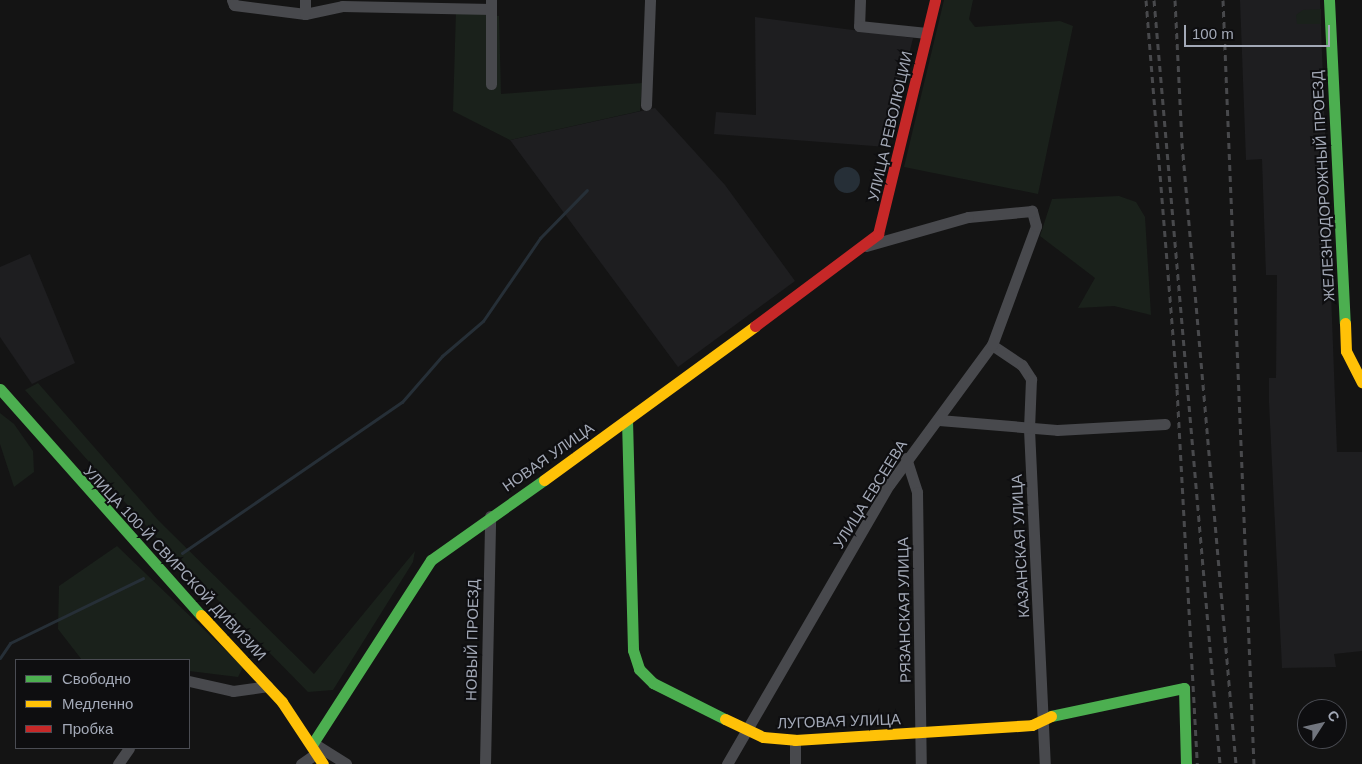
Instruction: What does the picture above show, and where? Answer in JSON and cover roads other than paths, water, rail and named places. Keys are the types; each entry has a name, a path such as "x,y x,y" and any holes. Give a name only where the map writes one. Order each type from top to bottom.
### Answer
{"street":[{"path":"232,0 234,5 305,14 342,6 491,4 491,84"},
{"path":"305,0 305,14"},
{"path":"646,105 650,0"},
{"path":"860,0 859,26 927,33"},
{"name":"УЛИЦА РЕВОЛЮЦИИ","path":"857,248 880,229 935,0"},
{"name":"ЖЕЛЕЗНОДОРОЖНЫЙ ПРОЕЗД","path":"1329,0 1346,351 1352,370 1362,382"},
{"name":"УЛИЦА ЕВСЕЕВА","path":"727,764 906,458 939,420 992,345 1036,226 1032,211 968,217 857,248"},
{"name":"НОВАЯ УЛИЦА","path":"319,755 422,569 490,516 627,420 857,248"},
{"name":"КАЗАНСКАЯ УЛИЦА","path":"992,345 1029,373 1029,429 1045,764"},
{"name":"УЛИЦА 100-Й СВИРСКОЙ ДИВИЗИИ","path":"0,389 121,528 268,686 319,755"},
{"name":"ЛУГОВАЯ УЛИЦА","path":"627,420 636,662 653,683 746,730 795,740 1032,725 1044,718 1184,688 1186,764"},
{"path":"939,420 1029,429 1033,425 1057,430 1165,424"},
{"name":"РЯЗАНСКАЯ УЛИЦА","path":"906,458 917,499 921,764"},
{"name":"НОВЫЙ ПРОЕЗД","path":"485,764 490,516"},
{"path":"190,682 233,691 268,686"},
{"path":"795,740 795,764"},
{"path":"118,764 127,749"},
{"path":"301,764 319,755 346,764"}],"waterway":[{"path":"182,553 402,402 442,356 483,321 540,238 587,190"},
{"path":"0,658 10,643 143,578"}],"railway":[{"path":"1146,0 1177,389 1197,764"},
{"path":"1154,0 1220,764"},
{"path":"1175,0 1182,143 1236,764"},
{"path":"1223,0 1254,764"}]}
